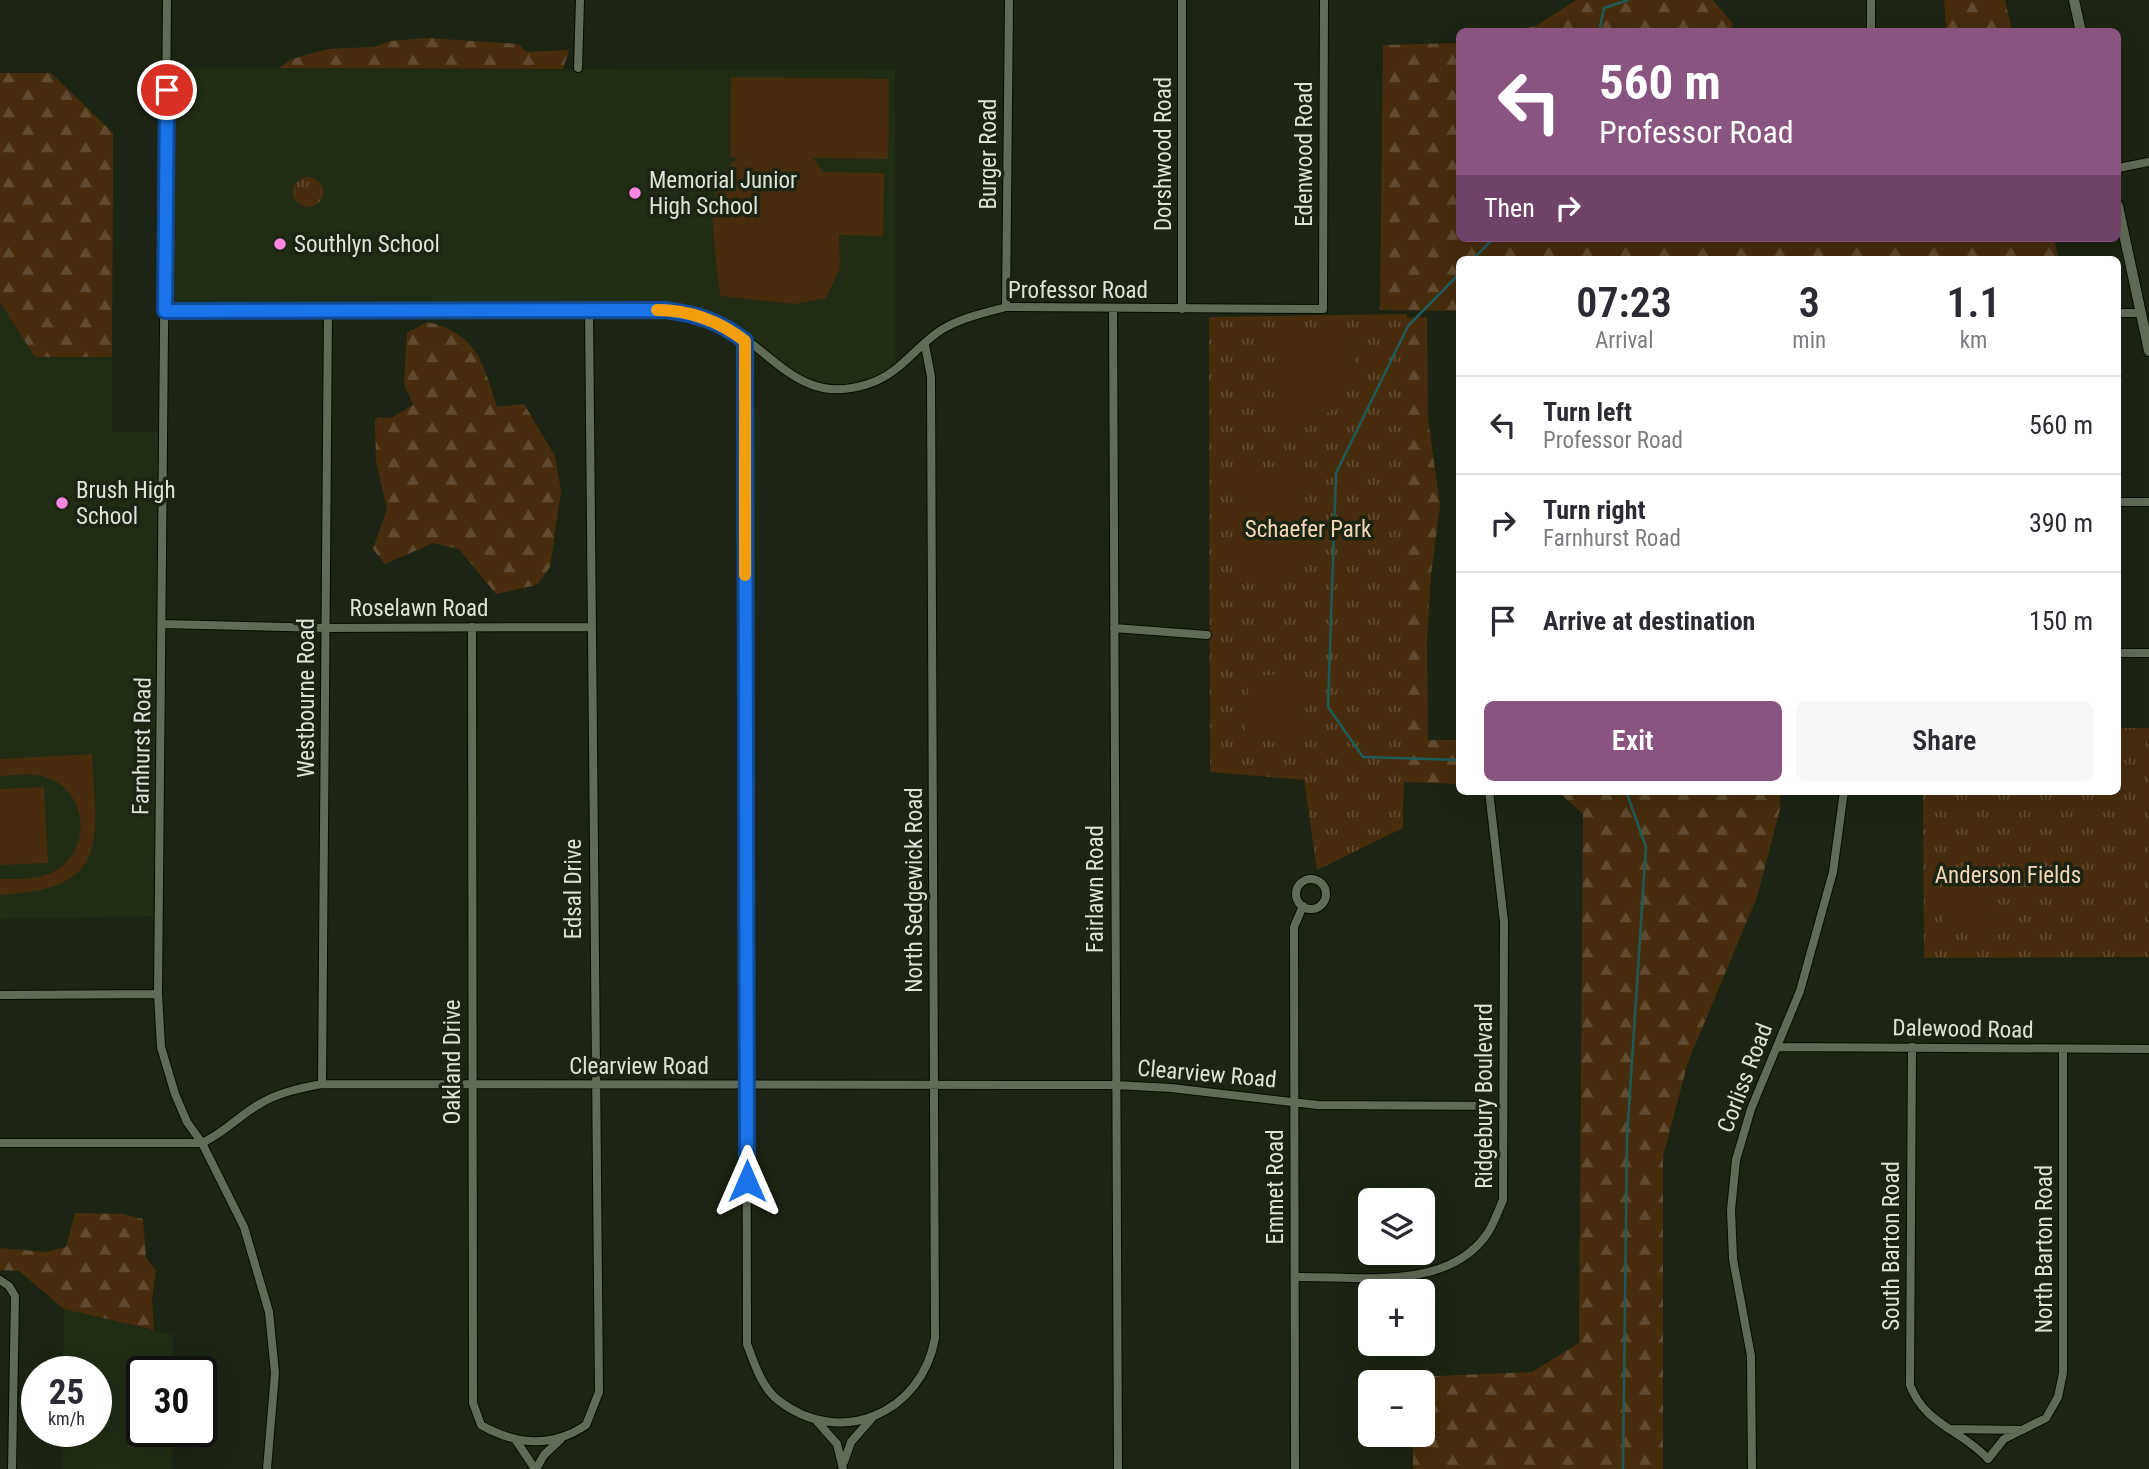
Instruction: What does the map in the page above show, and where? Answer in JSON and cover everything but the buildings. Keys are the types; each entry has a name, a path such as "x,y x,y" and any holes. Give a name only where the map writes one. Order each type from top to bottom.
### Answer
{"street":[{"name":"Farnhurst Road","path":"167,0 158,994 161,1047 187,1122 202,1143 244,1227 269,1312 275,1374 267,1469"},
{"path":"578,68 580,0"},
{"name":"Burger Road","path":"1006,307 1009,0"},
{"name":"Dorshwood Road","path":"1182,0 1182,309"},
{"name":"Edenwood Road","path":"1323,309 1324,0"},
{"path":"1871,0 1871,28"},
{"path":"2074,0 2080,28"},
{"path":"2121,167 2149,162"},
{"path":"2121,221 2149,351"},
{"name":"Professor Road","path":"165,311 665,310 698,315 728,327 780,369 810,386 838,389 869,384 904,365 938,331 960,320 1006,307 1323,309"},
{"name":"Fairlawn Road","path":"1113,309 1118,1469"},
{"name":"Edsal Drive","path":"536,1469 544,1455 563,1438 586,1425 599,1392 594,1085 589,310"},
{"name":"Westbourne Road","path":"322,1084 328,312"},
{"path":"2121,313 2140,313"},
{"path":"745,341 747,1344 757,1370 776,1399 796,1412 843,1421 878,1416"},
{"name":"North Sedgewick Road","path":"843,1467 851,1442 878,1416 907,1397 923,1375 936,1338 932,377 925,345"},
{"path":"2121,502 2149,502"},
{"name":"Roselawn Road","path":"163,624 326,628 591,627"},
{"name":"Oakland Drive","path":"472,627 471,1085 474,1403 481,1425 515,1439 563,1438"},
{"path":"1114,628 1207,635"},
{"path":"2121,653 2149,653"},
{"name":"Ridgebury Boulevard","path":"1295,1277 1429,1274 1447,1268 1471,1252 1488,1233 1503,1200 1504,922 1489,795"},
{"name":"Corliss Road","path":"1752,1469 1751,1356 1732,1259 1731,1210 1735,1160 1751,1109 1800,991 1833,872 1843,795"},
{"name":"Emmet Road","path":"1295,1469 1294,927 1303,906"},
{"path":"0,995 158,994"},
{"name":"Dalewood Road","path":"1777,1047 2149,1049"},
{"name":"South Barton Road","path":"1912,1047 1910,1385 1916,1402 1947,1429 1973,1443 1988,1464"},
{"name":"North Barton Road","path":"1988,1464 2004,1439 2046,1418 2058,1396 2063,1373 2063,1049"},
{"name":"Clearview Road","path":"202,1143 223,1133 257,1105 291,1090 322,1084 1115,1086 1171,1088 1318,1105 1503,1106"},
{"path":"0,1143 202,1143"},
{"path":"0,1280 16,1296 12,1469"},
{"path":"811,1416 829,1431 837,1444 843,1467"},
{"path":"1947,1429 2023,1430"},
{"path":"515,1439 536,1469"}],"shaded area":[{"path":"167,68 895,70 895,370 869,384 838,389 810,386 728,327 665,310 165,311"},
{"path":"0,302 35,357 112,357 112,432 164,432 159,916 0,919"},
{"path":"64,1309 173,1335 173,1356 126,1356 126,1447 172,1447 172,1469 63,1469 63,1447 112,1447 112,1356 63,1356"}],"green space":[{"path":"1576,0 1713,0 1733,24 1730,28 1526,28 1536,26"},
{"path":"1944,0 2005,0 2011,28 1946,28"},
{"path":"427,38 518,44 527,52 569,50 563,69 279,68 292,59 328,49 374,47 390,41"},
{"path":"1456,43 1456,242 2055,242 2058,256 1456,256 1456,311 1380,310 1383,45"},
{"path":"0,73 51,73 113,133 112,357 35,357 0,302"},
{"path":"731,77 889,79 888,159 813,158 823,172 884,173 883,236 839,235 840,269 826,298 795,304 720,296 714,242 714,203 718,186 726,171 738,158 730,157"},
{"path":"308,177 319,181 323,192 319,203 308,207 297,203 293,192 297,181"},
{"name":"Schaefer Park","path":"1407,314 1403,828 1317,870 1304,780 1210,772 1209,317"},
{"path":"1427,317 1428,419 1440,506 1431,574 1427,641 1428,740 1456,740 1456,784 1404,782 1403,808 1400,318"},
{"path":"427,322 444,327 467,342 482,364 497,407 524,404 555,456 561,491 550,567 537,585 496,594 459,549 433,543 385,564 373,549 387,509 376,462 375,420 378,417 391,418 413,405 404,383 407,333"},
{"path":"1278,332 1353,333 1359,348 1348,384 1335,408 1301,429 1272,422"},
{"path":"1238,473 1304,474 1303,583 1237,583"},
{"path":"1290,673 1306,684 1304,737 1298,742 1245,739 1249,677"},
{"name":"Anderson Fields","path":"2121,728 2149,728 2149,957 1924,958 1923,795 2121,795"},
{"path":"92,754 95,813 94,837 89,856 79,871 61,883 36,891 0,895 0,879 36,877 62,866 72,856 80,829 79,815 66,789 53,780 40,776 0,776 0,759"},
{"path":"44,787 48,863 0,865 0,789"},
{"path":"1562,795 1780,795 1780,809 1757,897 1688,1062 1663,1156 1663,1469 1413,1469 1413,1447 1435,1447 1435,1376 1532,1372 1579,1343 1583,814"},
{"path":"1943,873 1965,880 1981,891 1992,907 1997,929 1943,928"},
{"path":"75,1213 122,1214 143,1219 146,1257 156,1271 152,1299 154,1330 64,1309 19,1271 0,1270 0,1248 45,1252 66,1247"}],"waterway":[{"path":"1600,28 1604,8 1628,0"},
{"path":"1476,256 1490,242"},
{"path":"1456,277 1408,326 1336,473 1328,707 1363,757 1456,760"},
{"path":"1623,1469 1627,1137 1646,847 1627,795"}],"slow traffic":[{"path":"657,310 698,315 728,327 745,341 745,575"}],"place":[{"name":"Memorial Junior High School","path":"635,193"},
{"name":"Southlyn School","path":"280,244"},
{"name":"Brush High School","path":"62,503"}],"route":[{"path":"167,90 165,311 665,310 698,315 728,327 745,341 747,1181"}]}
